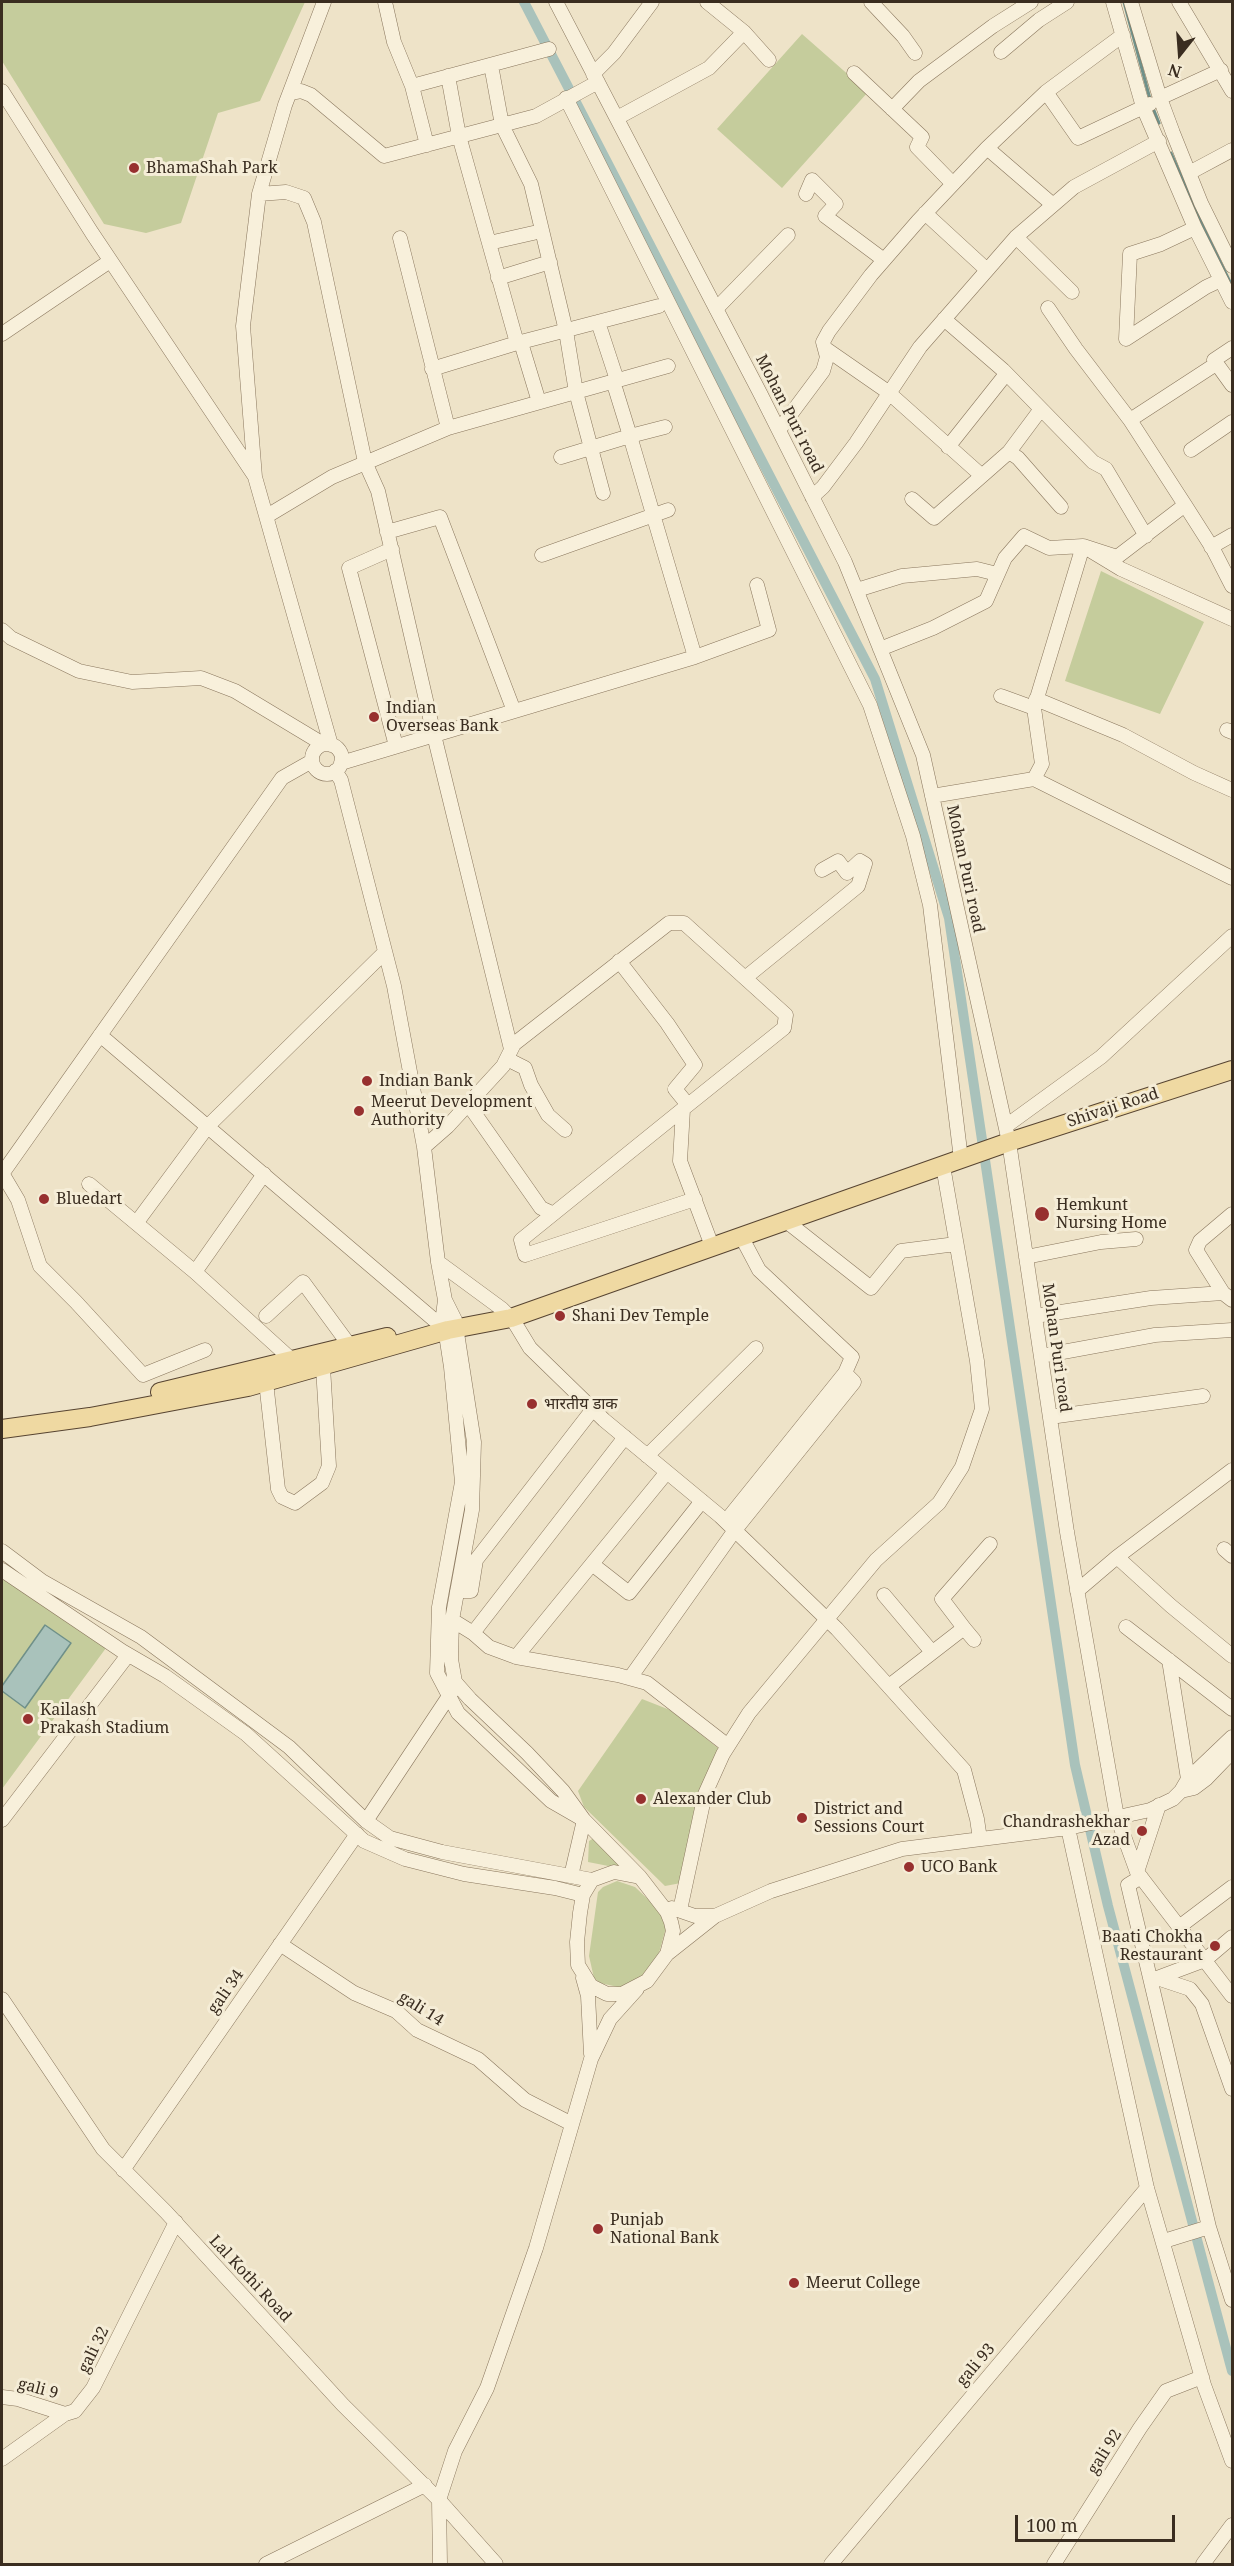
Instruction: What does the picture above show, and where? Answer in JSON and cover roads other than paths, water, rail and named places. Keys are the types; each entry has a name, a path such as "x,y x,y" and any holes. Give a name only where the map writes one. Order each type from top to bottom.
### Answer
{"main road":[{"path":"506,1313 709,1239 885,1182 963,1155 1002,1138 1233,1062"},
{"name":"Shivaji Road","path":"1002,1138 1233,1070"},
{"path":"2,1418 82,1409 350,1346 506,1313 786,1221 885,1182 943,1166 963,1155"},
{"path":"2,1429 90,1417 266,1382 323,1367 448,1325"}],"street":[{"path":"324,2 290,93 259,194 243,326 255,477 327,745"},
{"path":"385,2 394,42 412,86 426,144"},
{"name":"Mohan Puri road","path":"556,2 812,497 857,590 923,755 1026,1257 1077,1591 1117,1817 1139,1875 1232,1995"},
{"path":"290,93 301,91 311,95 384,156 536,116 596,78 652,2"},
{"path":"707,2 744,32 769,60"},
{"path":"871,2 903,36 915,53"},
{"path":"892,109 920,81 984,32 1031,2"},
{"path":"1001,52 1039,20 1067,2"},
{"path":"1113,2 1123,35 1201,203 1228,242 1233,266"},
{"path":"1132,2 1154,103 1159,141 1195,228 1233,302"},
{"path":"1179,2 1233,91"},
{"path":"617,118 709,68 744,32"},
{"path":"779,430 823,371 826,350 823,342 829,331 884,260 987,148 1046,92 1123,35"},
{"path":"412,86 549,49"},
{"path":"491,65 502,125 531,184 566,331 576,392 603,493"},
{"path":"1046,92 1078,138 1221,70"},
{"path":"854,73 922,137 917,147 953,184"},
{"path":"448,76 459,136 498,278 517,343 522,346 540,402"},
{"path":"2,91 110,261 255,477"},
{"path":"568,97 870,705 914,836 930,905 963,1155"},
{"path":"812,497 823,487 856,442 888,392 944,319 1016,237 1074,187 1159,141"},
{"path":"987,148 1052,204"},
{"path":"1189,173 1233,150"},
{"path":"806,194 812,180 836,204 825,216 884,260"},
{"path":"259,194 286,192 304,198 314,222 365,462 378,491 509,1054 525,1068 531,1085 548,1115 565,1130"},
{"path":"925,213 987,270"},
{"path":"1195,228 1161,244 1130,254 1126,339 1206,287 1221,280"},
{"path":"489,243 542,231"},
{"path":"716,309 788,235"},
{"path":"1016,237 1072,292"},
{"path":"400,238 448,428"},
{"path":"2,334 110,261"},
{"path":"498,278 550,262"},
{"path":"432,369 517,343 659,306"},
{"path":"1048,308 1088,366 1130,420 1211,547 1233,586"},
{"path":"944,319 1006,374 1093,462 1106,469 1146,536"},
{"path":"598,322 630,436 661,512 695,657"},
{"path":"1214,360 1233,348"},
{"path":"826,350 888,392 981,475"},
{"path":"1130,420 1216,364 1214,360"},
{"path":"1214,360 1233,385"},
{"path":"267,516 332,477 448,428 668,366"},
{"path":"948,447 1006,374"},
{"path":"912,499 934,518 1009,452 1041,410"},
{"path":"1191,450 1233,422"},
{"path":"561,457 665,427"},
{"path":"1009,452 1018,458 1061,507"},
{"path":"880,649 933,628 986,601 1005,558 1024,536 1049,548 1083,546 1117,557 1185,506"},
{"path":"542,555 661,512"},
{"path":"387,532 440,517 514,711"},
{"path":"1211,547 1233,536"},
{"path":"1083,546 1121,569 1233,619"},
{"path":"1034,779 1042,764 1035,703 1083,546"},
{"path":"392,549 349,568 396,746"},
{"path":"857,590 902,576 977,569 997,574"},
{"path":"327,745 315,750 312,760 314,767 321,772 396,746 695,657 769,630 757,585"},
{"path":"2,630 11,638 79,671 132,682 201,678 235,691 340,753 338,767 394,987 424,1147 448,1325 462,1482 439,1606 437,1673 458,1713 551,1801 584,1820"},
{"path":"1001,696 1035,703 1123,735 1185,769 1233,790"},
{"path":"160,1392 40,1266 18,1200 2,1173 282,778 312,760"},
{"path":"932,796 1034,779 1233,878"},
{"path":"745,978 858,886 865,864 860,861 847,873 838,861 822,870"},
{"path":"424,1147 503,1066 514,1044 669,923 684,923 786,1015 784,1028 520,1240 525,1255 694,1199"},
{"path":"1002,1138 1101,1057 1233,936"},
{"path":"137,1222 208,1126 385,952"},
{"path":"619,961 667,1023 695,1065 675,1089 685,1107 680,1161 709,1239"},
{"path":"100,1035 448,1325 474,1442 472,1510 452,1620 451,1659 457,1684 555,1783 584,1820 640,1877 667,1912 673,1931 667,1954"},
{"path":"468,1104 541,1208 552,1213"},
{"path":"680,1910 705,1794 728,1746 748,1713 876,1560 939,1503 962,1467 982,1409 977,1361 943,1166"},
{"path":"195,1272 264,1174"},
{"path":"89,1184 195,1272 292,1360"},
{"path":"1228,1297 1196,1250 1200,1241 1233,1214"},
{"path":"786,1221 872,1288 901,1251 957,1244"},
{"path":"630,1678 730,1526 845,1373 852,1357 759,1270 741,1236"},
{"path":"1026,1257 1101,1242 1137,1239"},
{"path":"438,1262 506,1313 530,1348 592,1409 730,1526 826,1619 889,1686 964,1770 980,1839"},
{"path":"266,1316 303,1281 350,1346"},
{"path":"1035,1317 1151,1298 1228,1297"},
{"path":"1041,1356 1155,1335 1233,1330"},
{"path":"648,1456 756,1348"},
{"path":"143,1375 205,1350"},
{"path":"266,1382 278,1489 282,1497 295,1503 322,1483 328,1466 323,1367"},
{"path":"1050,1417 1203,1396"},
{"path":"457,1590 471,1591 476,1560 592,1409"},
{"path":"473,1633 625,1437"},
{"path":"1077,1591 1117,1557 1233,1470"},
{"path":"516,1657 667,1472"},
{"path":"592,1564 629,1593 702,1501"},
{"path":"974,1640 942,1599 990,1544"},
{"path":"2,1551 42,1581 94,1612 141,1636 289,1747 366,1821 390,1838 442,1852 592,1880 614,1872 640,1877"},
{"path":"1117,1557 1170,1606 1233,1656"},
{"path":"2,1570 128,1655 165,1676 246,1734 364,1841 405,1859 464,1874 555,1888 583,1895"},
{"path":"884,1595 932,1652"},
{"path":"452,1620 473,1633 489,1647 516,1657 647,1683 728,1746"},
{"path":"1126,1627 1233,1709"},
{"path":"889,1686 964,1628"},
{"path":"2,1820 128,1655"},
{"path":"1169,1660 1185,1785"},
{"path":"366,1821 457,1684"},
{"path":"440,2565 439,2500 455,2451 487,2388 533,2259 591,2060 610,2019 652,1975 667,1954 715,1916 771,1891 902,1849 1074,1827 1150,1810 1173,1799 1233,1737"},
{"path":"1185,1785 1194,1788 1230,1761"},
{"path":"1159,1805 1139,1875 1128,1885 1209,2227 1233,2300"},
{"path":"571,1876 584,1820"},
{"path":"1074,1827 1147,2188 1202,2377 1233,2461"},
{"name":"gali 34","path":"123,2169 357,1834"},
{"path":"591,2060 588,1996 578,1965 577,1942 583,1895 592,1880"},
{"path":"1179,1927 1232,1887"},
{"path":"659,1902 695,1916 715,1916"},
{"path":"1232,2088 1202,2004 1190,1989 1157,1978 1205,1960 1233,1937"},
{"name":"gali 14","path":"280,1944 354,1993 396,2010 417,2030 478,2059 525,2100 572,2124"},
{"path":"582,1974 591,1986 607,1994 622,1994 640,1985"},
{"name":"Lal Kothi Road","path":"2,1999 103,2149 176,2222 343,2405 439,2500 496,2565"},
{"name":"gali 93","path":"831,2565 1147,2188"},
{"name":"gali 32","path":"2,2459 65,2414 75,2411 93,2388 176,2222"},
{"path":"1164,2241 1209,2227"},
{"name":"gali 92","path":"1054,2565 1140,2428 1166,2391 1202,2377"},
{"name":"gali 9","path":"2,2397 18,2399 65,2414"},
{"path":"266,2565 424,2485"},
{"path":"1203,2565 1233,2524"}],"water":[{"path":"45,1625 71,1643 25,1708 2,1691 2,1686"}],"waterway":[{"path":"524,2 875,679 949,918 1075,1765 1108,1906 1232,2371"},
{"path":"1124,2 1150,99"},
{"path":"1153,108 1159,123"},
{"path":"1171,153 1232,286"}],"place":[{"name":"BhamaShah Park","path":"134,168"},
{"name":"Indian Overseas Bank","path":"374,717"},
{"name":"Indian Bank","path":"367,1081"},
{"name":"Meerut Development Authority","path":"359,1111"},
{"name":"Bluedart","path":"44,1199"},
{"name":"Hemkunt Nursing Home","path":"1042,1214"},
{"name":"Shani Dev Temple","path":"560,1316"},
{"name":"भारतीय डाक","path":"532,1404"},
{"name":"Kailash Prakash Stadium","path":"28,1719"},
{"name":"Alexander Club","path":"641,1799"},
{"name":"District and Sessions Court","path":"802,1818"},
{"name":"Chandrashekhar Azad","path":"1142,1831"},
{"name":"UCO Bank","path":"909,1867"},
{"name":"Baati Chokha Restaurant","path":"1215,1946"},
{"name":"Punjab National Bank","path":"598,2229"},
{"name":"Meerut College","path":"794,2283"}]}
